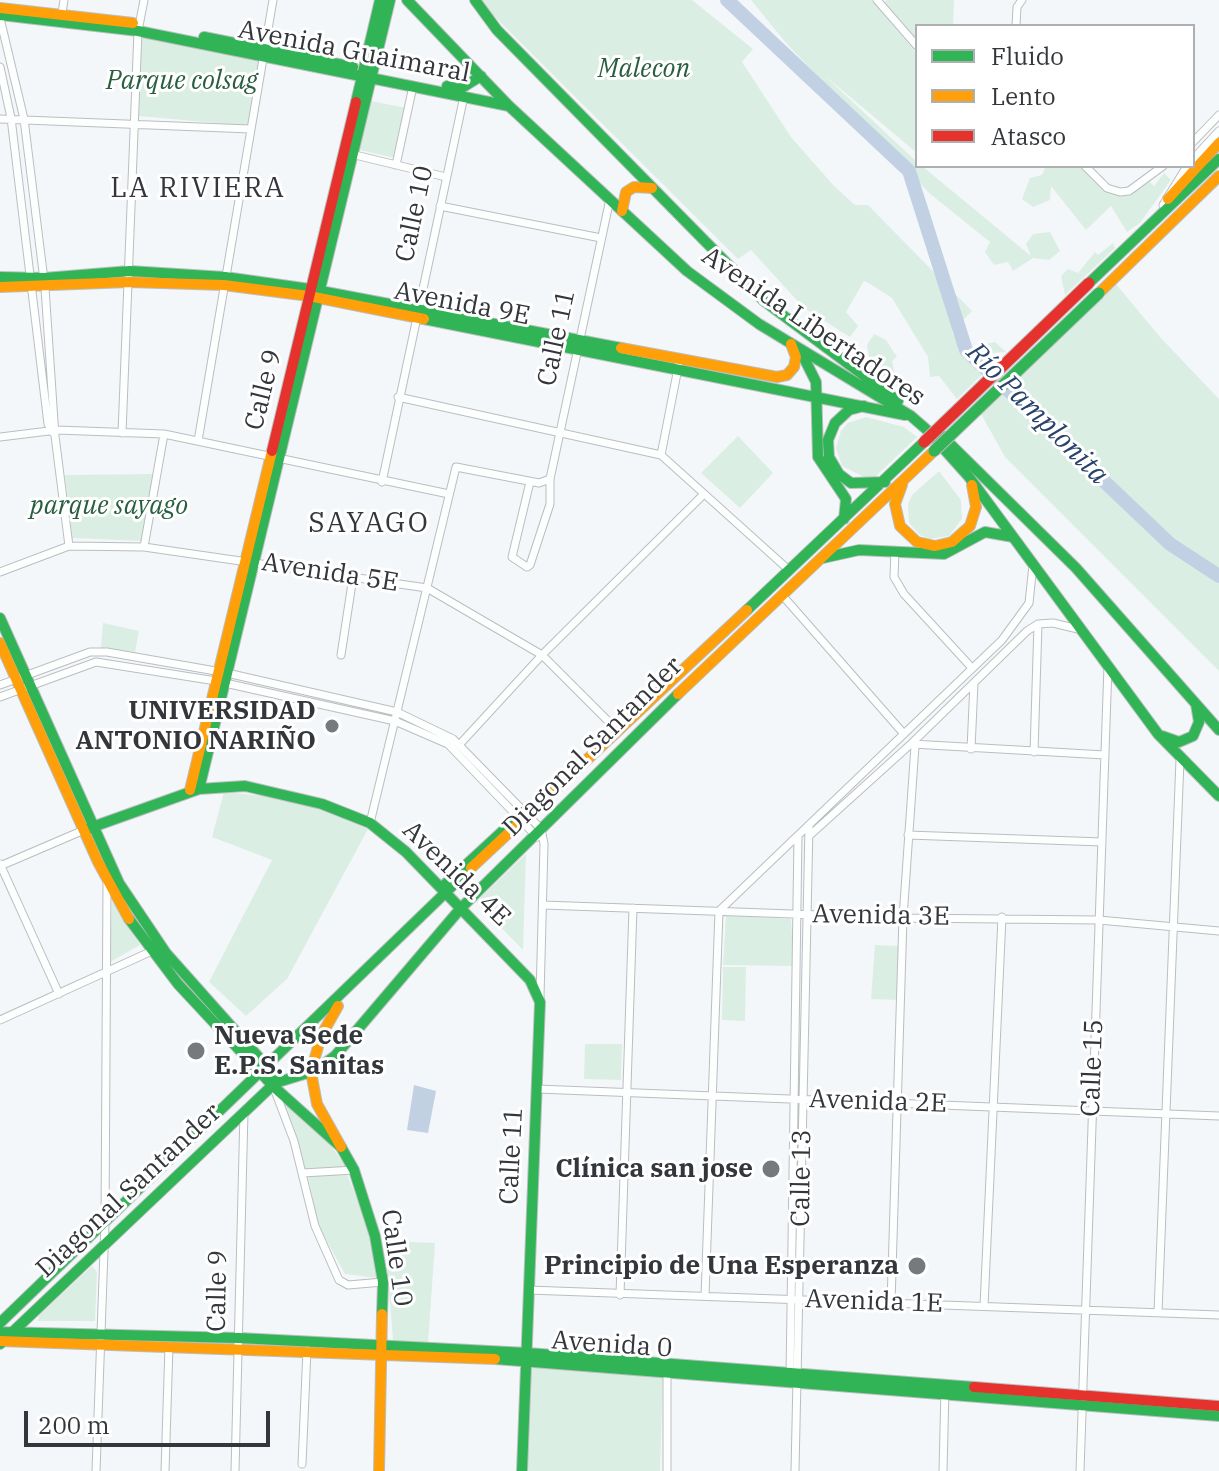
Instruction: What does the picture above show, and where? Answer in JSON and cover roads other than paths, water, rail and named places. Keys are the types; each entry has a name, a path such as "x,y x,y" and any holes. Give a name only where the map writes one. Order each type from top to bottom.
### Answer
{"street":[{"path":"122,433 138,28 144,0"},
{"path":"198,441 273,0"},
{"name":"Calle 9","path":"194,790 348,154 380,0"},
{"name":"Calle 9","path":"367,73 390,0"},
{"name":"Avenida Libertadores","path":"407,0 509,106 687,271 796,347 911,416 969,477 1158,734 1180,760 1219,796"},
{"name":"Avenida Libertadores","path":"475,0 497,30 764,301 928,422 988,478 1076,568 1219,730"},
{"path":"1016,24 1017,7 1022,0"},
{"path":"879,1 915,44"},
{"name":"Avenida Guaimaral","path":"0,8 63,6 138,28 460,89 481,76"},
{"path":"0,16 24,119 54,433 69,546"},
{"name":"Avenida Guaimaral","path":"0,16 138,28"},
{"path":"0,67 39,283"},
{"name":"Avenida Guaimaral","path":"367,73 509,106"},
{"path":"396,165 413,86"},
{"name":"Calle 10","path":"382,482 464,96"},
{"path":"1195,140 1219,115"},
{"path":"0,119 250,129"},
{"path":"1195,157 1219,131"},
{"path":"1163,205 1219,143"},
{"path":"348,154 446,177"},
{"name":"Diagonal Santander","path":"3,1338 276,1083 311,1072 340,1051 461,908 818,560 1162,232 1219,159"},
{"path":"1087,168 1107,188 1120,192 1129,191 1160,168"},
{"path":"1150,225 1186,168"},
{"name":"Diagonal Santander","path":"0,1323 344,995 444,891 522,816 548,796 616,729 840,525 1150,225 1197,188 1219,176"},
{"path":"1162,232 1219,184"},
{"path":"622,211 626,192 634,187 653,188"},
{"name":"Calle 11","path":"530,482 512,557 527,567 550,504 547,481 610,199"},
{"path":"440,206 601,238"},
{"name":"Avenida 9E","path":"0,287 129,276 224,281 416,312 679,364 911,416"},
{"name":"Avenida 9E","path":"0,277 39,283"},
{"path":"796,347 813,374 819,461 847,503 840,525"},
{"name":"Avenida 9E","path":"679,364 782,376 792,371 796,362 796,347"},
{"path":"661,455 679,364"},
{"path":"398,397 661,455 790,571"},
{"path":"864,406 847,411 835,423 828,440 829,457 839,474 851,483 868,485 885,482"},
{"path":"0,437 54,433 164,434 449,494"},
{"path":"144,547 164,434"},
{"path":"370,823 456,467 530,482 547,481"},
{"path":"911,473 896,500 896,519 910,537 935,546 956,540 972,521 976,498 969,477"},
{"path":"460,744 542,655 704,494"},
{"path":"818,560 859,550 949,553 977,535 991,531 1015,538"},
{"name":"Avenida 5E","path":"0,572 69,546 144,547 427,588 542,655 616,729"},
{"path":"895,551 894,577 904,594 972,668"},
{"path":"705,1296 719,911 1020,620 1029,603 1033,563"},
{"path":"341,655 353,577"},
{"path":"782,595 904,734"},
{"path":"0,618 23,681 89,827 119,883 155,939 265,1071"},
{"path":"809,836 913,745 1038,624 1053,623 1084,630"},
{"path":"1034,752 1038,624"},
{"path":"0,643 23,681"},
{"path":"0,697 23,681 90,652 396,717 460,744 522,816"},
{"name":"Calle 15","path":"1080,1471 1108,664"},
{"path":"0,685 23,681"},
{"path":"971,749 974,683"},
{"path":"1158,734 1179,742 1193,736 1199,722 1196,703"},
{"path":"396,717 448,744 538,832"},
{"path":"913,745 1105,755"},
{"path":"891,1303 903,918 913,745"},
{"path":"1158,1312 1180,760"},
{"name":"Avenida 4E","path":"0,865 89,827 194,790 245,786 322,804 370,823 444,891 524,972 540,1002"},
{"name":"Calle 13","path":"795,1471 799,1099 809,826"},
{"path":"89,827 107,882 152,951 265,1071"},
{"name":"Calle 11","path":"522,1471 543,905 544,844 538,832"},
{"path":"908,835 1102,842"},
{"name":"Calle 13","path":"798,836 799,1099"},
{"path":"0,865 59,994"},
{"path":"96,1471 105,1223 107,882"},
{"path":"397,981 414,954 451,912 453,905 444,891"},
{"name":"Avenida 3E","path":"543,905 903,918 1099,920 1219,931"},
{"path":"620,1295 633,908"},
{"path":"984,1306 1002,917"},
{"path":"0,1020 152,951"},
{"path":"341,1147 315,1099 311,1072 321,1036 344,995"},
{"name":"Calle 10","path":"265,1071 341,1147 354,1170 375,1236 383,1282 379,1471"},
{"path":"276,1083 315,1226 339,1280 348,1285 383,1282"},
{"name":"Avenida 2E","path":"537,1089 1219,1116"},
{"name":"Calle 9","path":"235,1471 244,1112"},
{"path":"303,1173 354,1170"},
{"name":"Avenida 1E","path":"528,1290 1219,1315"},
{"name":"Avenida 0","path":"3,1338 239,1342 526,1357 1081,1401 1219,1416"},
{"name":"Avenida 0","path":"100,1340 169,1346 239,1342 307,1350 382,1350"},
{"path":"165,1471 169,1346"},
{"path":"302,1464 307,1350"},
{"name":"Avenida 0","path":"526,1357 667,1370 794,1377"},
{"path":"667,1370 667,1471"},
{"path":"943,1471 945,1390"},
{"name":"Avenida 0","path":"1081,1401 1219,1406"}],"water":[{"path":"414,1085 436,1091 428,1133 407,1130"}],"waterway":[{"name":"Río Pamplonita","path":"727,0 909,171 966,350 1170,544 1219,576"}],"place":[{"name":"UNIVERSIDAD ANTONIO NARIÑO","path":"332,726"},
{"name":"Nueva Sede E.P.S. Sanitas","path":"196,1051"},
{"name":"Clínica san jose","path":"771,1169"},
{"name":"Principio de Una Esperanza","path":"917,1266"}],"district":[{"name":"LA RIVIERA","path":"198,189"},
{"name":"SAYAGO","path":"369,524"}],"park label":[{"name":"Malecon","path":"644,69"},
{"name":"Parque colsag","path":"182,81"},
{"name":"parque sayago","path":"109,506"}]}
